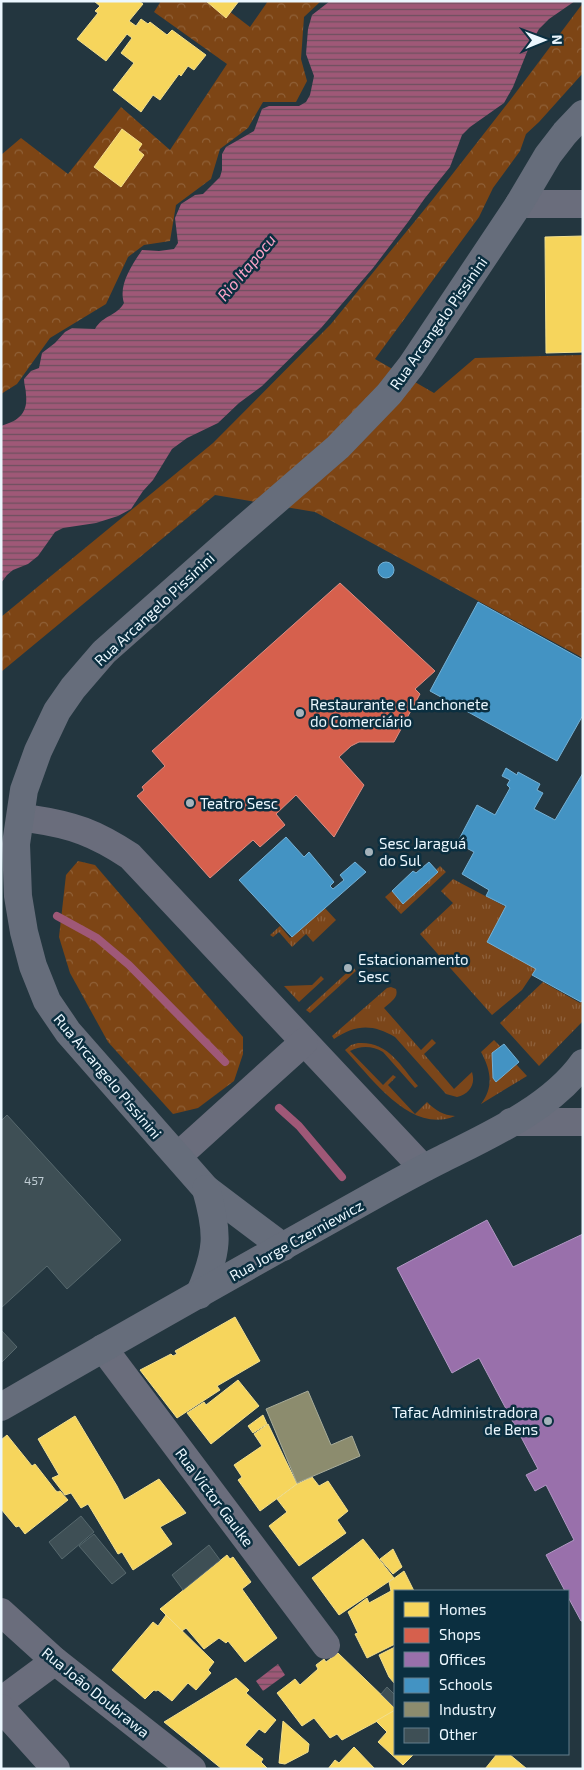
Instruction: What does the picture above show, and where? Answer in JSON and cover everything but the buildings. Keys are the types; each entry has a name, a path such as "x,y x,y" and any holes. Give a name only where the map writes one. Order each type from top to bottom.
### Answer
{"main road":[{"name":"Rua Arcangelo Pissinini","path":"283,1247 206,1189 68,1032 47,1001 33,966 24,932 18,896 16,844 21,804 29,772 57,712 73,688 104,652 338,448 389,394 411,366 519,204 548,155 583,114"},
{"name":"Rua Jorge Czerniewicz","path":"1,1407 423,1168 533,1109 563,1085 583,1063"},
{"name":"Rua Arcangelo Pissinini","path":"199,1295 214,1257 215,1236 213,1216 206,1189"}],"street":[{"path":"519,204 583,204"},
{"path":"32,819 81,829 105,839 130,856 423,1168"},
{"path":"178,1156 304,1042"},
{"path":"563,1085 568,1105 583,1122"},
{"path":"511,1122 583,1122"},
{"name":"Rua Victor Gaulke","path":"104,1348 326,1645"},
{"name":"Rua João Doubrawa","path":"1,1612 55,1661 192,1769"},
{"path":"1,1701 55,1661"},
{"path":"1,1708 56,1769"}],"green space":[{"path":"161,1 216,1 250,27 268,1 321,1 304,17 301,59 307,81 296,102 263,102 248,128 220,149 211,179 176,205 170,241 144,245 128,257 106,304 50,338 17,384 1,394 1,155 21,138 68,174 121,107 170,150 227,64 154,12"},
{"path":"583,3 583,73 526,134 520,151 493,188 479,217 375,359 434,393 475,358 583,355 583,658 315,512 215,495 1,672 1,617 213,443 331,324 433,199"},
{"path":"78,861 95,865 243,1037 243,1054 234,1081 198,1108 173,1114 108,1042 70,973 59,937 66,875"},
{"path":"440,866 446,872 401,914 385,897 392,891 404,903 437,872 436,870"},
{"path":"453,879 506,907 536,969 522,990 492,1015 420,934 453,903 441,891"},
{"path":"324,907 336,920 313,942 306,934 292,947 279,932 273,937 270,935 280,926 290,938"},
{"path":"353,967 356,971 310,1013 306,1010"},
{"path":"321,976 324,979 299,1002 284,986 312,985"},
{"path":"543,982 580,1003 583,999 583,1021 539,1066 500,1023"},
{"path":"387,988 396,989 396,995 384,1008 421,1050 432,1039 436,1043 424,1054 454,1089 472,1072 472,1085 465,1094 457,1097 446,1094 395,1037 387,1033 372,1028 357,1028 334,1039 332,1036"},
{"path":"494,1040 501,1047 492,1054 493,1078 496,1081 516,1064 527,1076 481,1104 488,1091 490,1078 481,1052"},
{"path":"368,1043 385,1050 399,1063 418,1086 415,1088 383,1052 371,1047 350,1051 383,1085 393,1075 396,1077 388,1085 415,1114 427,1102 440,1112 455,1116 439,1120 423,1118 408,1111 394,1101 345,1050 351,1045"}],"water":[{"name":"Rio Itapocu","path":"330,1 575,1 549,19 539,29 504,103 470,127 462,135 450,167 373,268 321,328 262,386 239,403 218,423 187,438 172,449 153,480 131,509 118,516 96,523 63,528 55,532 38,556 28,564 13,570 1,583 1,426 17,419 23,412 26,402 24,379 31,371 39,368 42,353 65,332 72,328 95,329 98,324 118,311 124,303 124,282 142,250 159,251 174,249 178,243 175,218 181,204 195,195 203,194 220,177 222,154 226,147 254,131 262,109 269,106 299,106 306,102 310,95 314,76 306,54 308,29 312,15"},
{"path":"278,1664 285,1675 263,1691 256,1681"}],"waterway":[{"path":"57,916 97,938 129,965 225,1062"},
{"path":"279,1108 299,1126 342,1177"}],"place":[{"name":"Restaurante e Lanchonete do Comerciário","path":"300,713"},
{"name":"Teatro Sesc","path":"190,803"},
{"name":"Sesc Jaraguá do Sul","path":"369,852"},
{"name":"Estacionamento Sesc","path":"348,968"},
{"name":"Tafac Administradora de Bens","path":"548,1421"}]}
